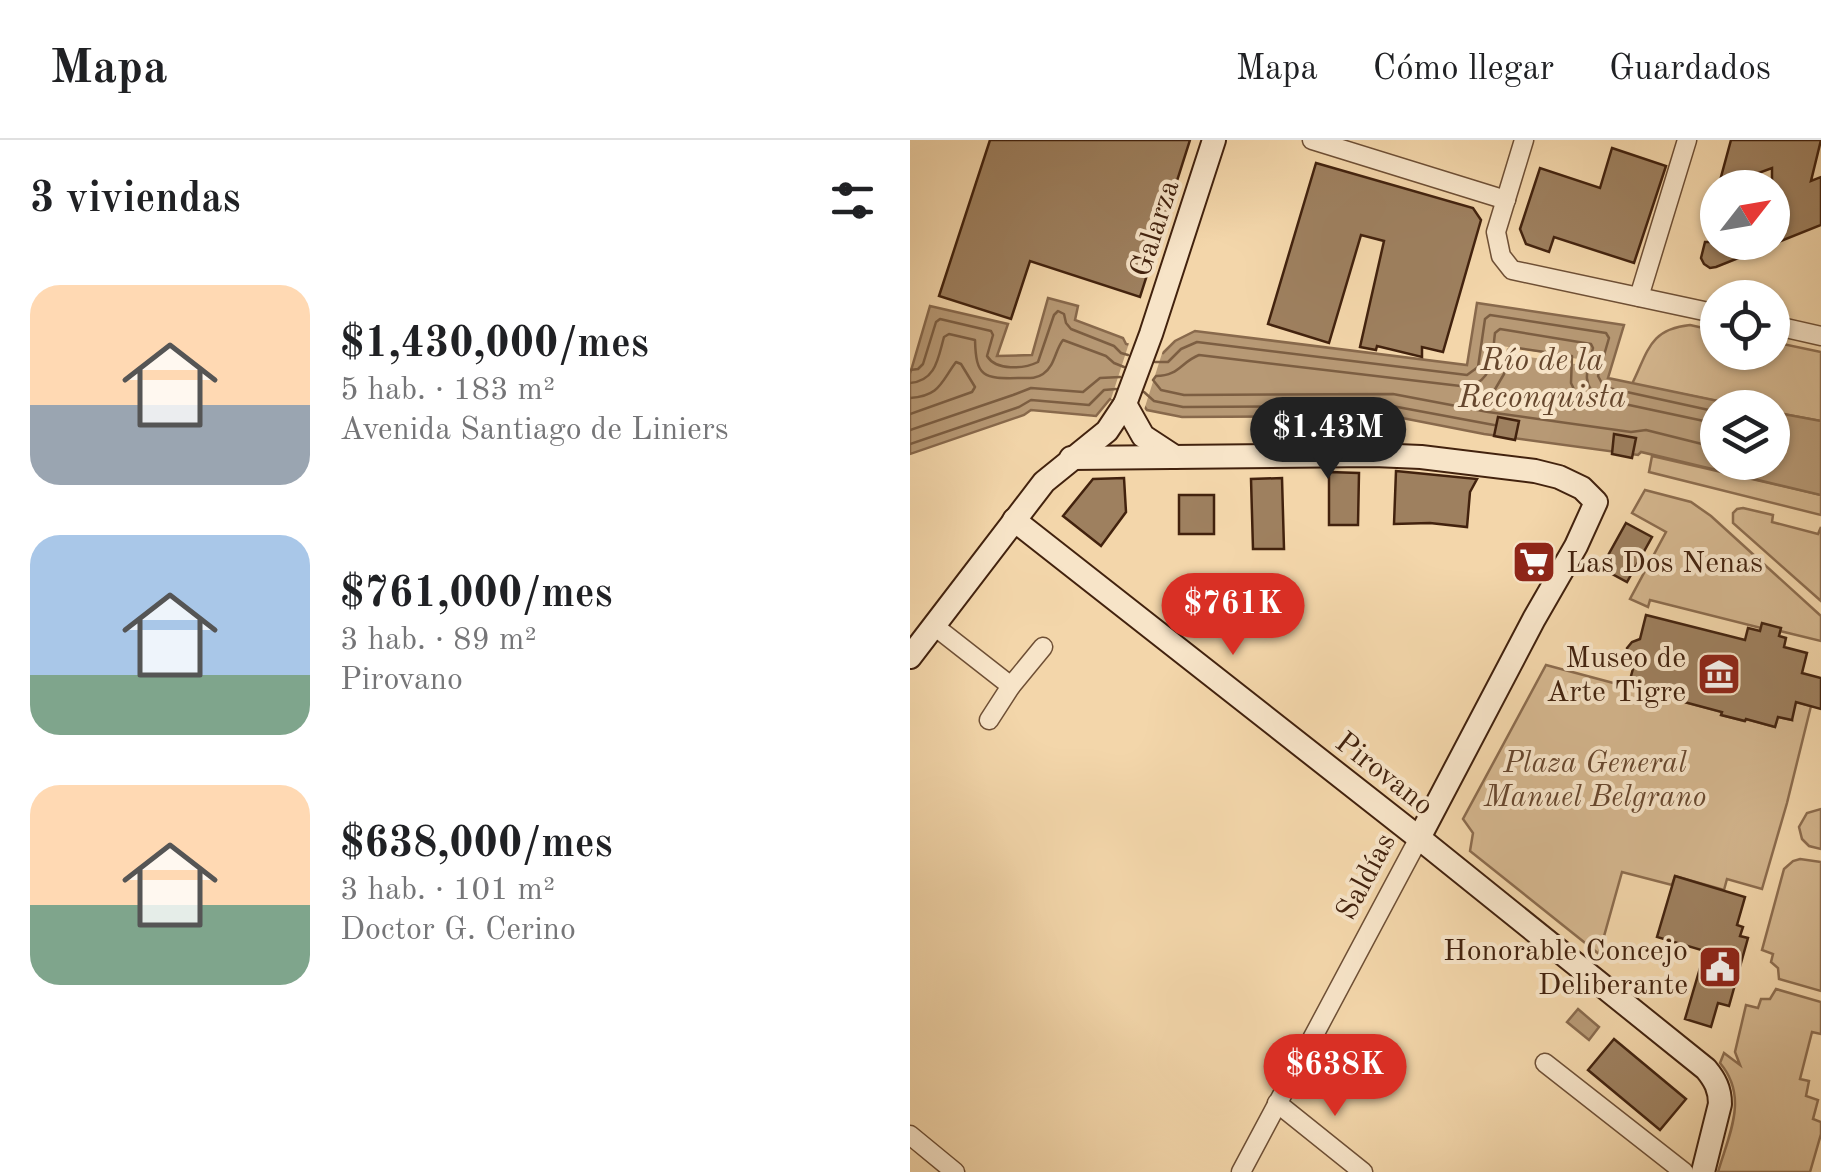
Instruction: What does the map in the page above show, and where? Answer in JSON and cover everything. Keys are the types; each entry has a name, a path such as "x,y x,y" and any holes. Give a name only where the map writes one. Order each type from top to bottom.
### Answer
{"street":[{"name":"Galarza","path":"910,657 1044,482 1106,431 1125,404 1152,334 1214,140"},
{"path":"1312,140 1506,200"},
{"path":"1524,140 1496,232 1501,256 1512,270 1700,310"},
{"path":"1640,297 1687,140"},
{"path":"1790,329 1821,336"},
{"path":"1125,404 1143,436 1176,457"},
{"path":"1071,458 1176,457"},
{"name":"Saldías","path":"1176,457 1421,457 1559,476 1582,488 1596,502 1241,1172"},
{"name":"Pirovano","path":"1014,520 1706,1069 1720,1093 1720,1104 1703,1172"},
{"path":"933,625 1011,686"},
{"path":"988,720 1043,647"},
{"path":"1545,1063 1684,1172"},
{"path":"1278,1103 1363,1172"},
{"path":"910,1135 956,1172"}],"green space":[{"path":"1676,327 1700,327 1700,370 1790,370 1790,346 1821,352 1821,421 1790,415 1790,390 1700,390 1700,398 1632,384 1652,344"},
{"path":"1652,456 1700,467 1700,480 1756,480 1821,495 1821,515 1649,472"},
{"path":"1645,490 1691,502 1711,516 1821,616 1821,641 1650,600 1648,607 1630,599 1666,532 1632,513"},
{"path":"1743,508 1773,515 1772,522 1818,534 1821,527 1821,601 1733,523 1733,513"},
{"name":"Plaza General Manuel Belgrano","path":"1546,665 1775,727 1778,717 1792,720 1785,699 1811,706 1762,889 1727,879 1724,890 1675,876 1672,885 1622,872 1599,954 1470,851 1473,833 1463,819"},
{"path":"1821,809 1821,849 1802,839 1799,827 1807,813"},
{"path":"1800,859 1821,862 1821,991 1779,979 1778,968 1771,962 1773,954 1762,950 1784,869"},
{"path":"1776,989 1821,1002 1821,1034 1812,1032 1800,1079 1809,1081 1806,1096 1818,1100 1813,1119 1821,1122 1810,1172 1718,1172 1735,1102 1729,1076 1720,1063 1724,1053 1740,1065 1735,1052 1746,1005 1758,1008 1761,999 1770,999"}],"water":[{"name":"Río de la Reconquista","path":"1048,298 1078,306 1075,320 1123,338 1126,344 1163,353 1175,341 1195,331 1467,365 1477,303 1624,325 1608,378 1700,397 1700,466 1641,452 1638,455 1484,434 1392,416 1182,417 1147,410 1141,402 1110,399 1096,416 1031,410 910,454 910,374 930,306 1008,324 997,356 1032,355"},
{"name":"Río de la Reconquista","path":"1790,415 1821,421 1821,495 1758,480 1790,480"},
{"path":"1578,1009 1599,1027 1589,1040 1567,1022"}],"pier":[{"path":"1130,340 1161,348 1165,344 1144,410 1111,399"},
{"path":"1490,344 1590,361 1588,366 1489,351"}],"building":[{"path":"990,140 1190,140 1140,297 1030,261 1011,319 939,296"},
{"path":"1731,140 1821,140 1811,181 1821,177 1821,225 1790,237 1790,170 1723,170"},
{"path":"1612,148 1666,166 1634,263 1554,237 1549,252 1526,244 1520,229 1540,168 1600,188"},
{"path":"1316,163 1473,208 1481,220 1443,352 1422,347 1422,357 1377,346 1376,350 1360,347 1384,241 1361,235 1329,343 1268,324"},
{"path":"1702,260 1734,260 1710,268"},
{"path":"1498,417 1519,421 1515,440 1494,436"},
{"path":"1614,434 1636,438 1632,458 1612,454"},
{"path":"1396,471 1477,479 1470,492 1467,527 1394,524"},
{"path":"1329,472 1359,473 1358,525 1329,525"},
{"path":"1124,478 1126,512 1101,546 1063,516 1093,479"},
{"path":"1282,478 1284,549 1253,549 1251,479"},
{"path":"1179,495 1214,495 1214,534 1179,534"},
{"path":"1626,523 1652,537 1627,582 1601,568"},
{"name":"Museo de Arte Tigre","path":"1646,615 1745,640 1748,628 1760,631 1762,623 1781,628 1779,636 1786,638 1784,647 1807,653 1802,673 1821,678 1821,709 1796,702 1792,720 1778,717 1775,727 1628,687 1634,665 1627,648 1640,639"},
{"name":"Honorable Concejo Deliberante","path":"1675,876 1745,897 1737,925 1743,927 1740,936 1748,938 1729,1006 1718,1003 1711,1027 1685,1019 1705,951 1657,937"},
{"path":"1614,1039 1686,1099 1660,1130 1588,1070"}],"place":[{"name":"Las Dos Nenas","path":"1534,562"},
{"name":"Museo de Arte Tigre","path":"1719,674"},
{"name":"Honorable Concejo Deliberante","path":"1720,967"}]}
